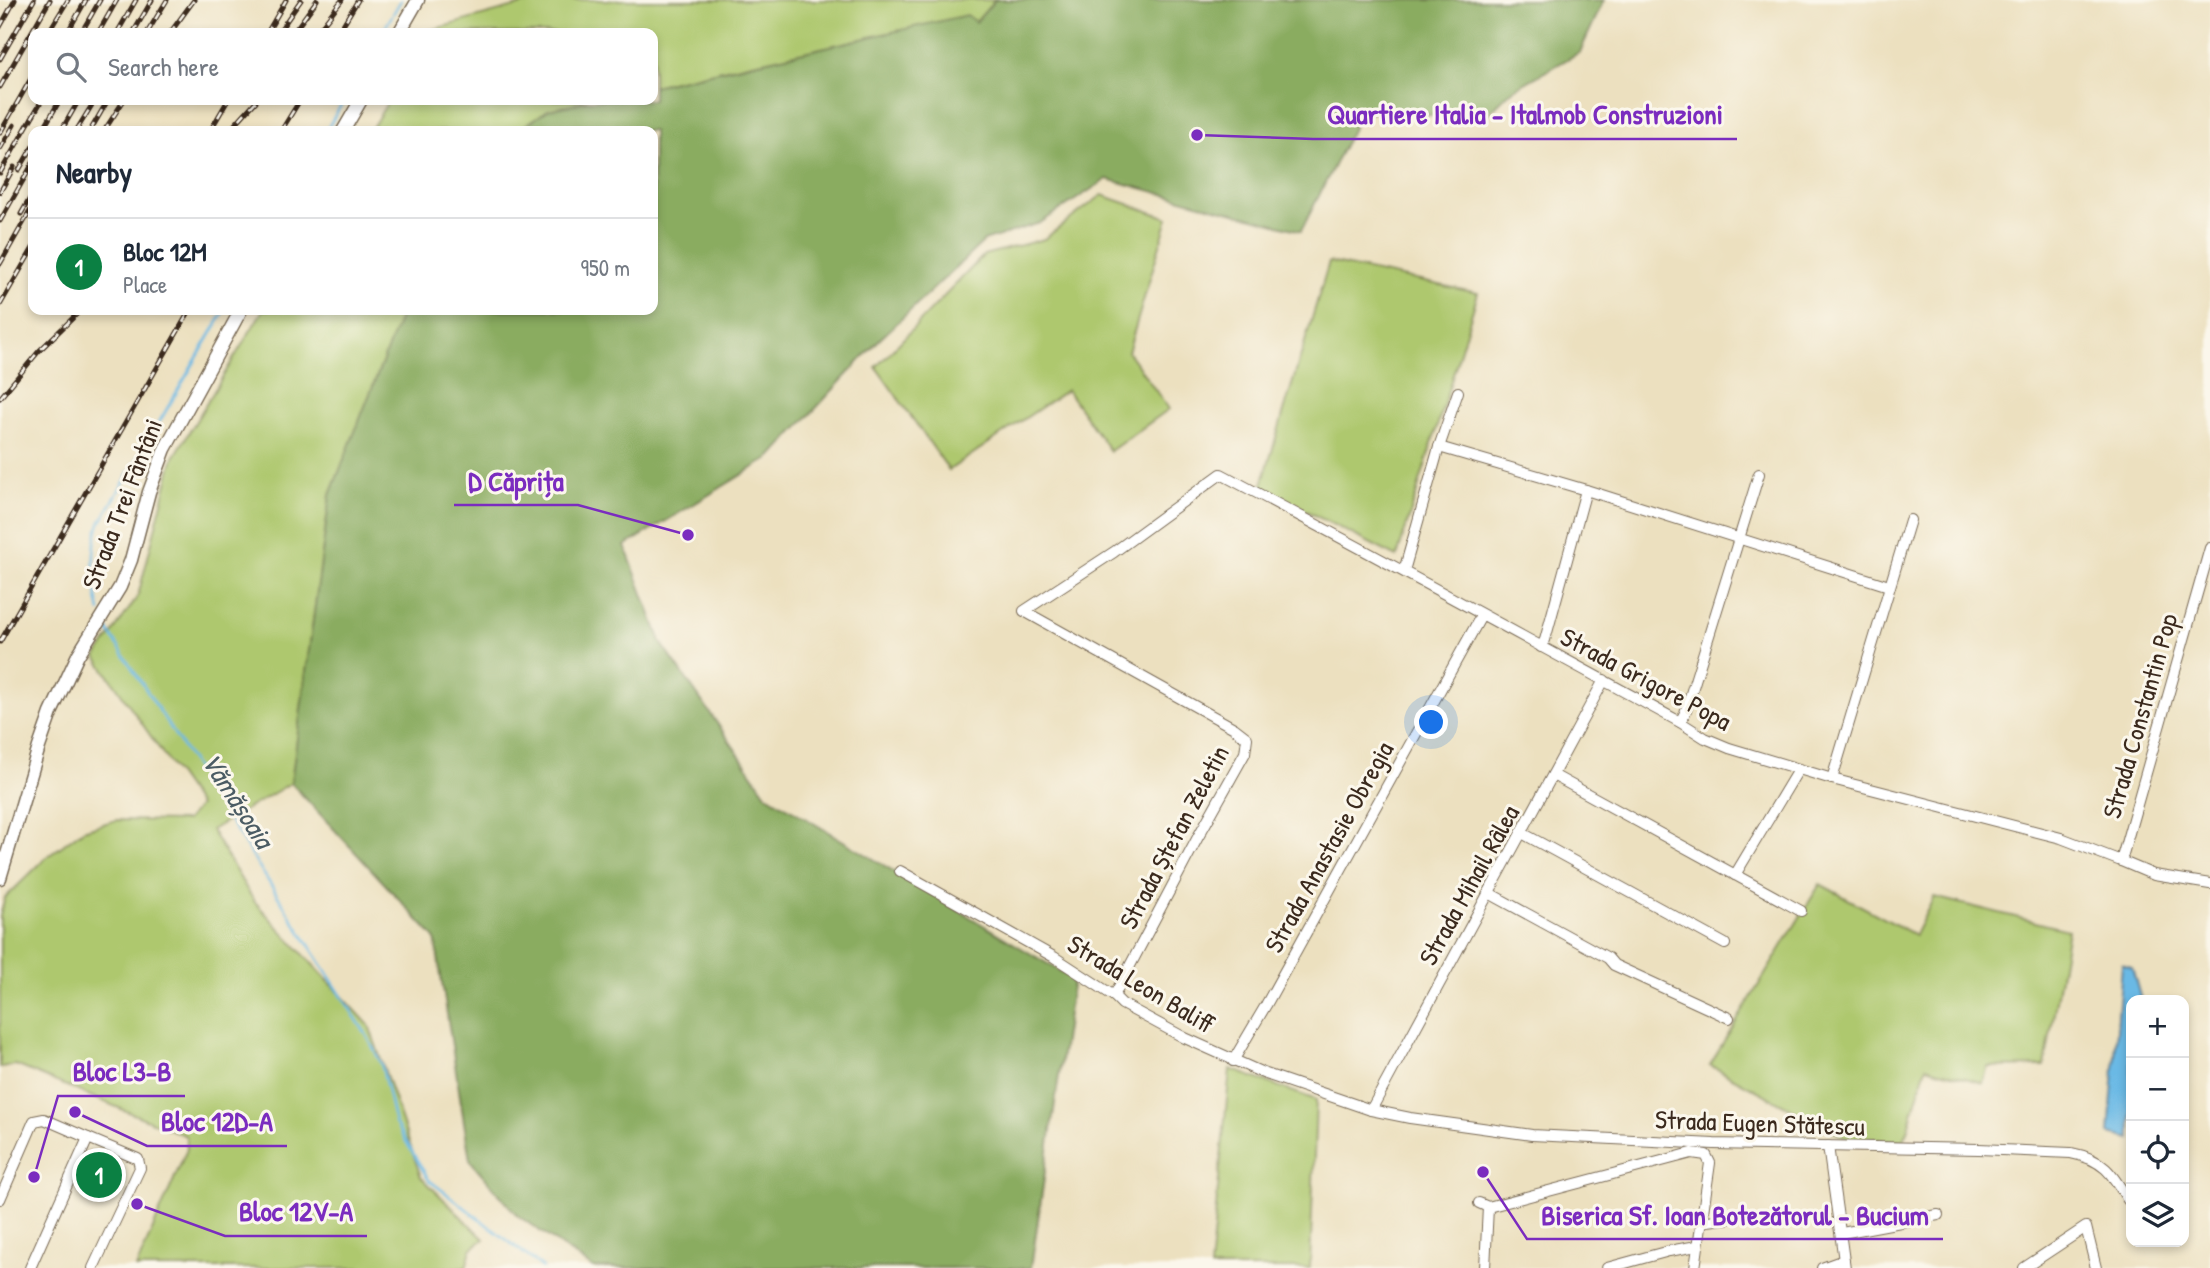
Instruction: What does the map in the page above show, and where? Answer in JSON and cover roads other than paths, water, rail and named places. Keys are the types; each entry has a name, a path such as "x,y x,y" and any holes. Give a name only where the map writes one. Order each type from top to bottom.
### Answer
{"main road":[{"path":"403,28 418,0"},
{"path":"347,126 359,105"},
{"name":"Strada Trei Fântâni","path":"0,878 51,713 67,676 120,587 165,449 239,315"}],"street":[{"path":"1404,570 1439,447 1458,392"},
{"path":"1439,447 1586,490 1889,586"},
{"name":"Strada Grigore Popa","path":"1024,611 1114,552 1221,474 1404,570 1481,616 1729,748 1832,779 2061,838 2121,861"},
{"path":"1680,722 1759,474"},
{"path":"1541,647 1586,490"},
{"path":"1832,779 1910,520"},
{"name":"Strada Constantin Pop","path":"2121,861 2210,548"},
{"name":"Strada Ștefan Zeletin","path":"1024,611 1234,728 1247,738 1245,753 1114,996"},
{"name":"Strada Anastasie Obregia","path":"1233,1060 1481,616"},
{"name":"Strada Mihail Râlea","path":"1371,1110 1604,680"},
{"path":"1735,875 1798,769"},
{"path":"1553,775 1801,911"},
{"path":"1522,832 1725,944"},
{"path":"2121,861 2154,875 2210,884"},
{"name":"Strada Leon Baliff","path":"900,871 1054,957 1150,1020 1293,1085 1371,1110"},
{"path":"1489,893 1608,958 1614,965 1729,1018"},
{"name":"Strada Eugen Stătescu","path":"1371,1110 1532,1135 1714,1144 1979,1149 2085,1156 2107,1168 2126,1197"},
{"path":"0,1199 34,1121 44,1119 138,1159 140,1168 93,1268"},
{"path":"30,1268 88,1138"},
{"path":"1822,1268 1845,1264 1828,1146"},
{"path":"1485,1268 1483,1205 1692,1153 1706,1155 1710,1163 1695,1268"},
{"path":"1842,1233 1938,1215"},
{"path":"1700,1222 1738,1216"},
{"path":"2024,1268 2086,1227 2096,1268"},
{"path":"1607,1268 1697,1246"}],"water":[{"path":"2122,964 2132,967 2140,995 2126,995 2126,1138 2109,1134"}],"waterway":[{"name":"Vămășoaia","path":"385,28 401,0"},
{"name":"Vămășoaia","path":"329,126 341,105"},
{"name":"Vămășoaia","path":"100,611 94,567 95,544 100,523 222,315"},
{"name":"Vămășoaia","path":"104,624 366,1034 381,1063 395,1123 429,1180 543,1268"}],"railway":[{"path":"0,27 15,0"},
{"path":"0,59 34,0"},
{"path":"34,28 50,0"},
{"path":"51,28 68,0"},
{"path":"70,28 86,0"},
{"path":"84,28 100,0"},
{"path":"101,28 117,0"},
{"path":"120,28 136,0"},
{"path":"136,28 152,0"},
{"path":"150,28 167,0"},
{"path":"174,28 194,0"},
{"path":"270,28 286,0"},
{"path":"281,28 301,0"},
{"path":"297,28 317,0"},
{"path":"320,28 342,0"},
{"path":"341,28 358,0"},
{"path":"0,87 28,38"},
{"path":"0,133 28,84"},
{"path":"0,173 39,105"},
{"path":"45,126 57,105"},
{"path":"64,126 76,105"},
{"path":"79,126 92,105"},
{"path":"93,126 105,105"},
{"path":"107,126 121,105"},
{"path":"213,126 225,105"},
{"path":"234,126 252,105"},
{"path":"284,126 297,105"},
{"path":"0,149 14,125"},
{"path":"19,170 28,155"},
{"path":"0,192 14,167"},
{"path":"0,221 28,172"},
{"path":"21,214 28,202"},
{"path":"0,264 28,215"},
{"path":"0,305 28,257"},
{"path":"0,398 39,351 76,315"},
{"path":"0,642 187,315"}],"place":[{"name":"Quartiere Italia - Italmob Construzioni","path":"1197,135"},
{"name":"D Căprița","path":"688,535"},
{"name":"Bloc 12D-A","path":"75,1112"},
{"name":"Biserica Sf. Ioan Botezătorul - Bucium","path":"1483,1172"},
{"name":"Bloc 12M","path":"99,1175"},
{"name":"Bloc L3-B","path":"34,1177"},
{"name":"Bloc 12V-A","path":"137,1204"}]}
